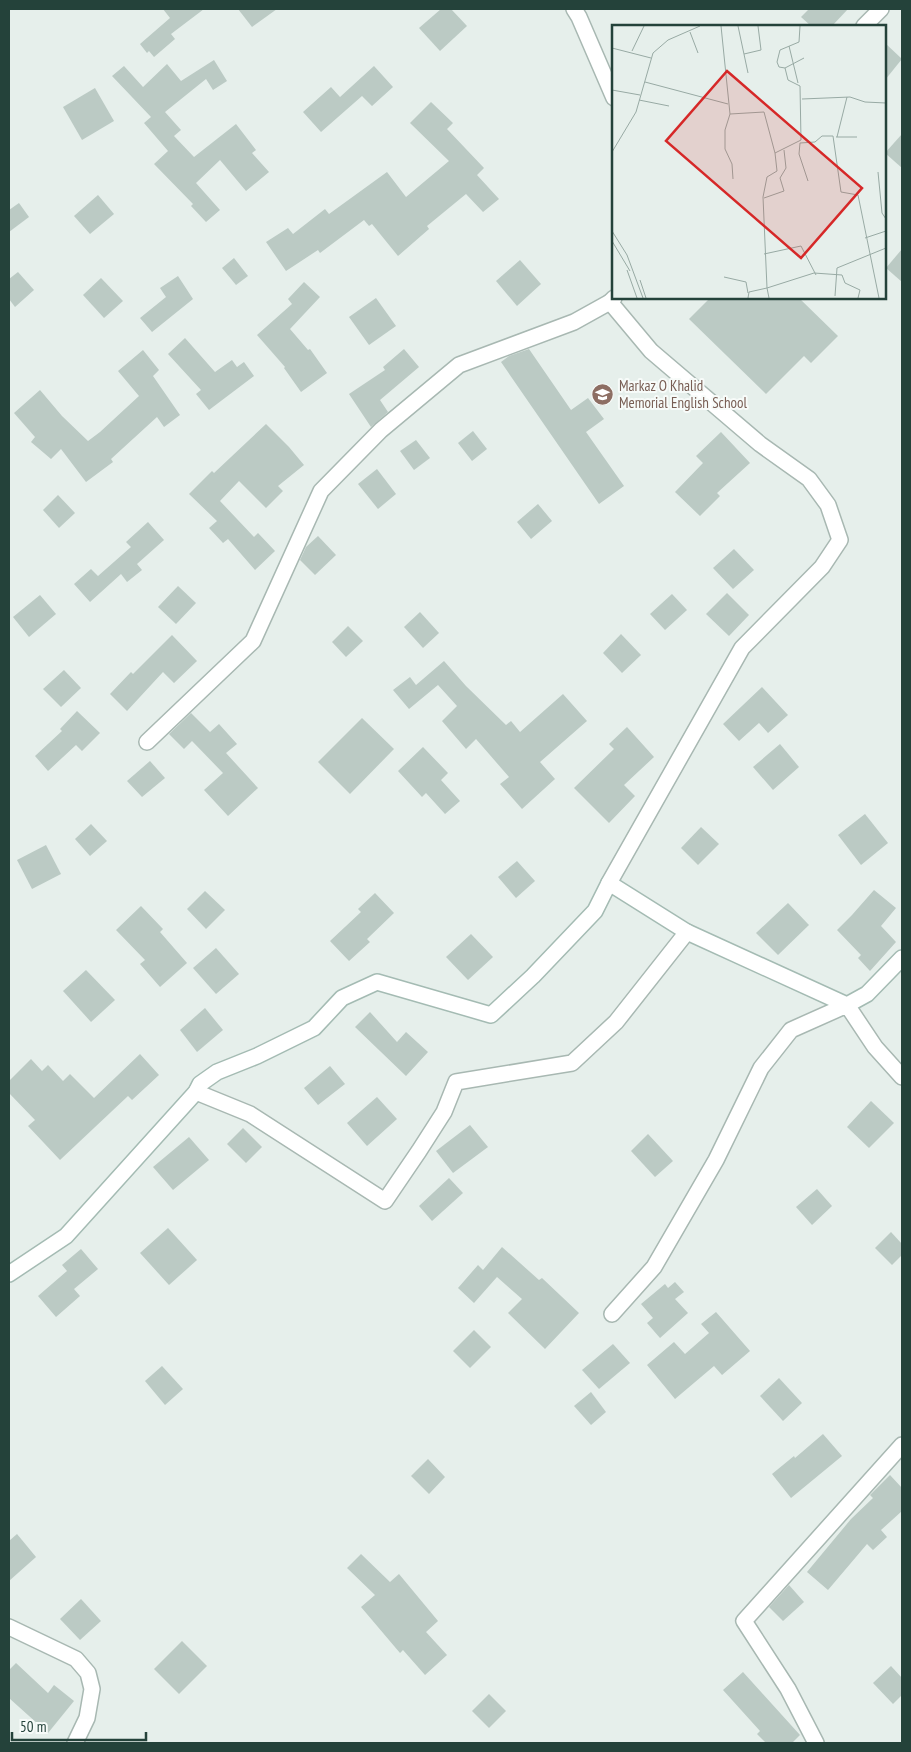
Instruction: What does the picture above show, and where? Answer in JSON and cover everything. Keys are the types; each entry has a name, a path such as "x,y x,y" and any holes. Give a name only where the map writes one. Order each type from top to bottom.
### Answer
{"street":[{"path":"574,9 612,93"},
{"path":"865,25 881,9"},
{"path":"9,1274 66,1236 196,1092 200,1084 217,1072 257,1056 314,1028 342,998 377,982 491,1015 533,976 594,911 742,648 822,567 840,540 828,505 809,479 760,444 651,351 612,300 574,322 459,365 381,430 321,491 253,641 147,742"},
{"path":"609,883 687,932 847,1005 875,1047 902,1076"},
{"path":"196,1092 250,1114 384,1201 444,1112 456,1082 572,1063 616,1022 687,932"},
{"path":"612,1314 654,1267 716,1160 761,1068 791,1030 867,994 902,958"},
{"path":"816,1743 788,1689 744,1621 902,1445"},
{"path":"9,1627 76,1660 88,1673 92,1689 87,1718 74,1743"}],"building":[{"path":"163,9 204,9 171,34 175,39 154,57 149,51 147,53 140,44 170,18"},
{"path":"238,9 277,9 252,27"},
{"path":"441,9 451,9 467,26 440,51 419,28"},
{"path":"809,9 848,9 833,25 810,25 801,17"},
{"path":"886,44 902,59 886,79"},
{"path":"214,60 227,81 213,90 206,79 165,112 181,130 174,136 194,157 236,124 256,150 252,153 269,172 246,191 220,160 196,183 220,210 206,222 191,206 193,204 154,164 168,151 144,123 151,117 112,76 124,66 143,87 167,64 181,81"},
{"path":"374,66 393,87 372,106 362,96 321,132 303,112 331,87 340,97"},
{"path":"95,88 114,121 82,140 63,107"},
{"path":"431,102 453,123 447,129 484,168 477,175 499,199 483,212 466,194 427,226 429,229 398,256 372,224 369,226 364,220 320,253 318,250 286,271 266,242 288,228 293,234 325,209 329,214 387,172 406,197 449,161 410,123"},
{"path":"902,134 902,168 886,152"},
{"path":"98,195 114,214 90,234 74,216"},
{"path":"19,203 29,217 9,232 9,210"},
{"path":"902,249 902,282 886,268"},
{"path":"234,258 248,276 236,285 222,268"},
{"path":"520,260 541,284 517,306 496,281"},
{"path":"18,272 34,290 15,307 9,299 9,279"},
{"path":"178,276 193,299 152,332 140,318 166,297 160,288"},
{"path":"101,278 123,301 104,318 83,295"},
{"path":"304,282 320,297 290,329 308,350 310,349 327,373 301,392 285,367 257,335 292,304 288,299"},
{"path":"376,298 396,326 369,345 349,317"},
{"path":"709,299 800,299 838,336 811,363 804,356 766,394 689,319"},
{"path":"185,338 215,372 232,360 237,367 244,362 254,376 209,410 196,394 201,390 168,354"},
{"path":"404,349 419,367 380,400 388,412 371,427 349,394 385,370 383,367"},
{"path":"529,349 571,410 588,398 604,419 586,432 624,486 599,504 501,362 509,356"},
{"path":"143,350 159,370 153,376 180,415 164,427 157,417 111,459 113,462 86,482 61,449 51,459 31,442 35,437 14,413 40,390 62,416 88,441 100,432 139,396 118,371"},
{"path":"266,424 304,465 278,486 283,491 266,508 239,481 220,501 254,537 258,533 275,551 255,570 228,539 223,543 209,528 217,521 189,494 212,471 214,473"},
{"path":"473,431 487,449 472,461 458,443"},
{"path":"721,432 750,463 717,493 720,496 700,516 675,492 703,463 696,456"},
{"path":"416,440 430,458 414,470 400,451"},
{"path":"377,469 396,494 378,509 358,484"},
{"path":"58,495 75,513 59,528 43,510"},
{"path":"538,504 552,521 531,539 517,522"},
{"path":"148,522 164,540 137,564 142,570 127,582 121,574 90,602 74,584 91,569 98,576 131,547 126,542"},
{"path":"318,536 336,555 315,575 300,560 306,547"},
{"path":"734,549 754,570 733,589 713,568"},
{"path":"178,586 196,603 176,624 158,607"},
{"path":"727,593 749,615 729,636 706,614"},
{"path":"672,594 687,610 665,630 650,614"},
{"path":"40,595 56,614 29,637 13,617"},
{"path":"420,612 439,633 423,648 404,627"},
{"path":"348,626 363,641 346,657 332,642"},
{"path":"621,634 641,655 622,673 603,653"},
{"path":"172,635 197,661 174,683 163,672 127,711 110,694"},
{"path":"444,661 466,686 506,725 511,721 520,732 563,694 587,721 540,762 555,779 522,809 500,784 509,777 476,739 466,749 442,721 457,706 438,685 409,709 393,690 410,677 416,685"},
{"path":"64,670 81,688 61,707 43,689"},
{"path":"762,687 788,715 768,733 759,723 739,741 723,724"},
{"path":"77,711 100,733 82,751 76,745 48,771 35,756 62,731 60,729"},
{"path":"191,713 210,732 219,724 237,744 226,753 258,788 228,816 204,790 223,773 192,741 184,749 169,734"},
{"path":"362,718 394,749 350,794 318,762"},
{"path":"627,727 654,757 624,785 635,796 609,823 574,788 614,749 609,744"},
{"path":"780,744 799,767 773,790 753,767"},
{"path":"423,747 448,773 441,780 460,801 445,814 426,793 422,797 398,771"},
{"path":"150,761 165,778 142,797 127,781"},
{"path":"865,814 888,843 861,865 838,835"},
{"path":"91,824 107,841 90,856 75,839"},
{"path":"701,827 719,844 698,865 681,848"},
{"path":"46,845 61,874 32,889 17,860"},
{"path":"517,861 535,881 516,898 498,877"},
{"path":"874,890 896,908 881,926 896,942 870,971 858,958 861,955 837,930"},
{"path":"205,891 225,910 206,929 187,909"},
{"path":"375,893 394,913 367,939 370,942 349,961 330,941 361,912 358,909"},
{"path":"788,903 809,925 778,955 756,933"},
{"path":"141,906 163,929 160,932 187,963 160,987 140,964 145,960 116,930"},
{"path":"471,934 493,957 468,980 446,957"},
{"path":"216,948 239,974 216,994 193,968"},
{"path":"86,970 115,1000 91,1022 63,991"},
{"path":"205,1008 223,1030 197,1052 180,1030"},
{"path":"370,1012 397,1042 406,1032 428,1052 406,1076 355,1027"},
{"path":"140,1054 159,1075 132,1100 128,1096 60,1160 28,1126 35,1120 9,1093 9,1081 31,1059 42,1071 48,1065 63,1081 70,1074 94,1098"},
{"path":"330,1066 345,1084 318,1105 304,1088"},
{"path":"377,1097 397,1119 367,1146 347,1123"},
{"path":"871,1101 894,1123 869,1148 847,1127"},
{"path":"470,1125 488,1147 453,1173 436,1151"},
{"path":"243,1128 262,1147 246,1163 227,1144"},
{"path":"648,1134 673,1161 655,1177 631,1151"},
{"path":"189,1137 209,1160 173,1190 153,1167"},
{"path":"449,1178 463,1193 432,1221 419,1206"},
{"path":"817,1189 832,1206 812,1225 796,1207"},
{"path":"168,1228 197,1260 169,1285 140,1253"},
{"path":"891,1232 902,1244 902,1255 892,1265 875,1248"},
{"path":"502,1247 539,1280 542,1278 579,1313 545,1349 508,1313 522,1299 497,1277 474,1303 458,1288 478,1265 483,1270"},
{"path":"81,1249 98,1269 74,1289 80,1296 56,1317 38,1296 67,1271 62,1265"},
{"path":"675,1282 684,1292 675,1299 688,1313 660,1338 647,1323 653,1318 641,1304 665,1284 668,1288"},
{"path":"716,1312 750,1351 722,1375 714,1366 675,1399 647,1365 674,1342 685,1354 709,1333 701,1324"},
{"path":"474,1330 491,1347 470,1368 453,1351"},
{"path":"613,1344 630,1363 599,1389 582,1370"},
{"path":"162,1366 183,1389 165,1405 145,1381"},
{"path":"779,1378 802,1403 783,1421 760,1396"},
{"path":"591,1392 606,1412 591,1425 574,1406"},
{"path":"823,1434 842,1456 791,1498 772,1474 794,1456 795,1458"},
{"path":"428,1459 445,1477 429,1494 411,1476"},
{"path":"890,1475 902,1488 902,1511 881,1530 887,1537 873,1550 867,1544 828,1590 807,1572 851,1519 873,1498 870,1495"},
{"path":"17,1534 36,1557 9,1581 9,1541"},
{"path":"361,1554 390,1582 399,1574 438,1621 426,1632 447,1655 425,1675 403,1650 400,1653 361,1607 375,1595 347,1568"},
{"path":"789,1585 804,1602 783,1621 769,1607"},
{"path":"81,1599 101,1621 80,1640 60,1619"},
{"path":"182,1641 207,1666 179,1694 154,1669"},
{"path":"16,1663 48,1693 54,1685 74,1701 48,1733 9,1698 9,1670"},
{"path":"891,1666 902,1678 902,1695 893,1704 873,1683"},
{"path":"743,1672 800,1735 792,1743 766,1743 757,1734 760,1731 723,1690"},
{"path":"489,1694 506,1711 489,1728 472,1711"}],"place":[{"name":"Markaz O Khalid Memorial English School","path":"603,395"}]}
